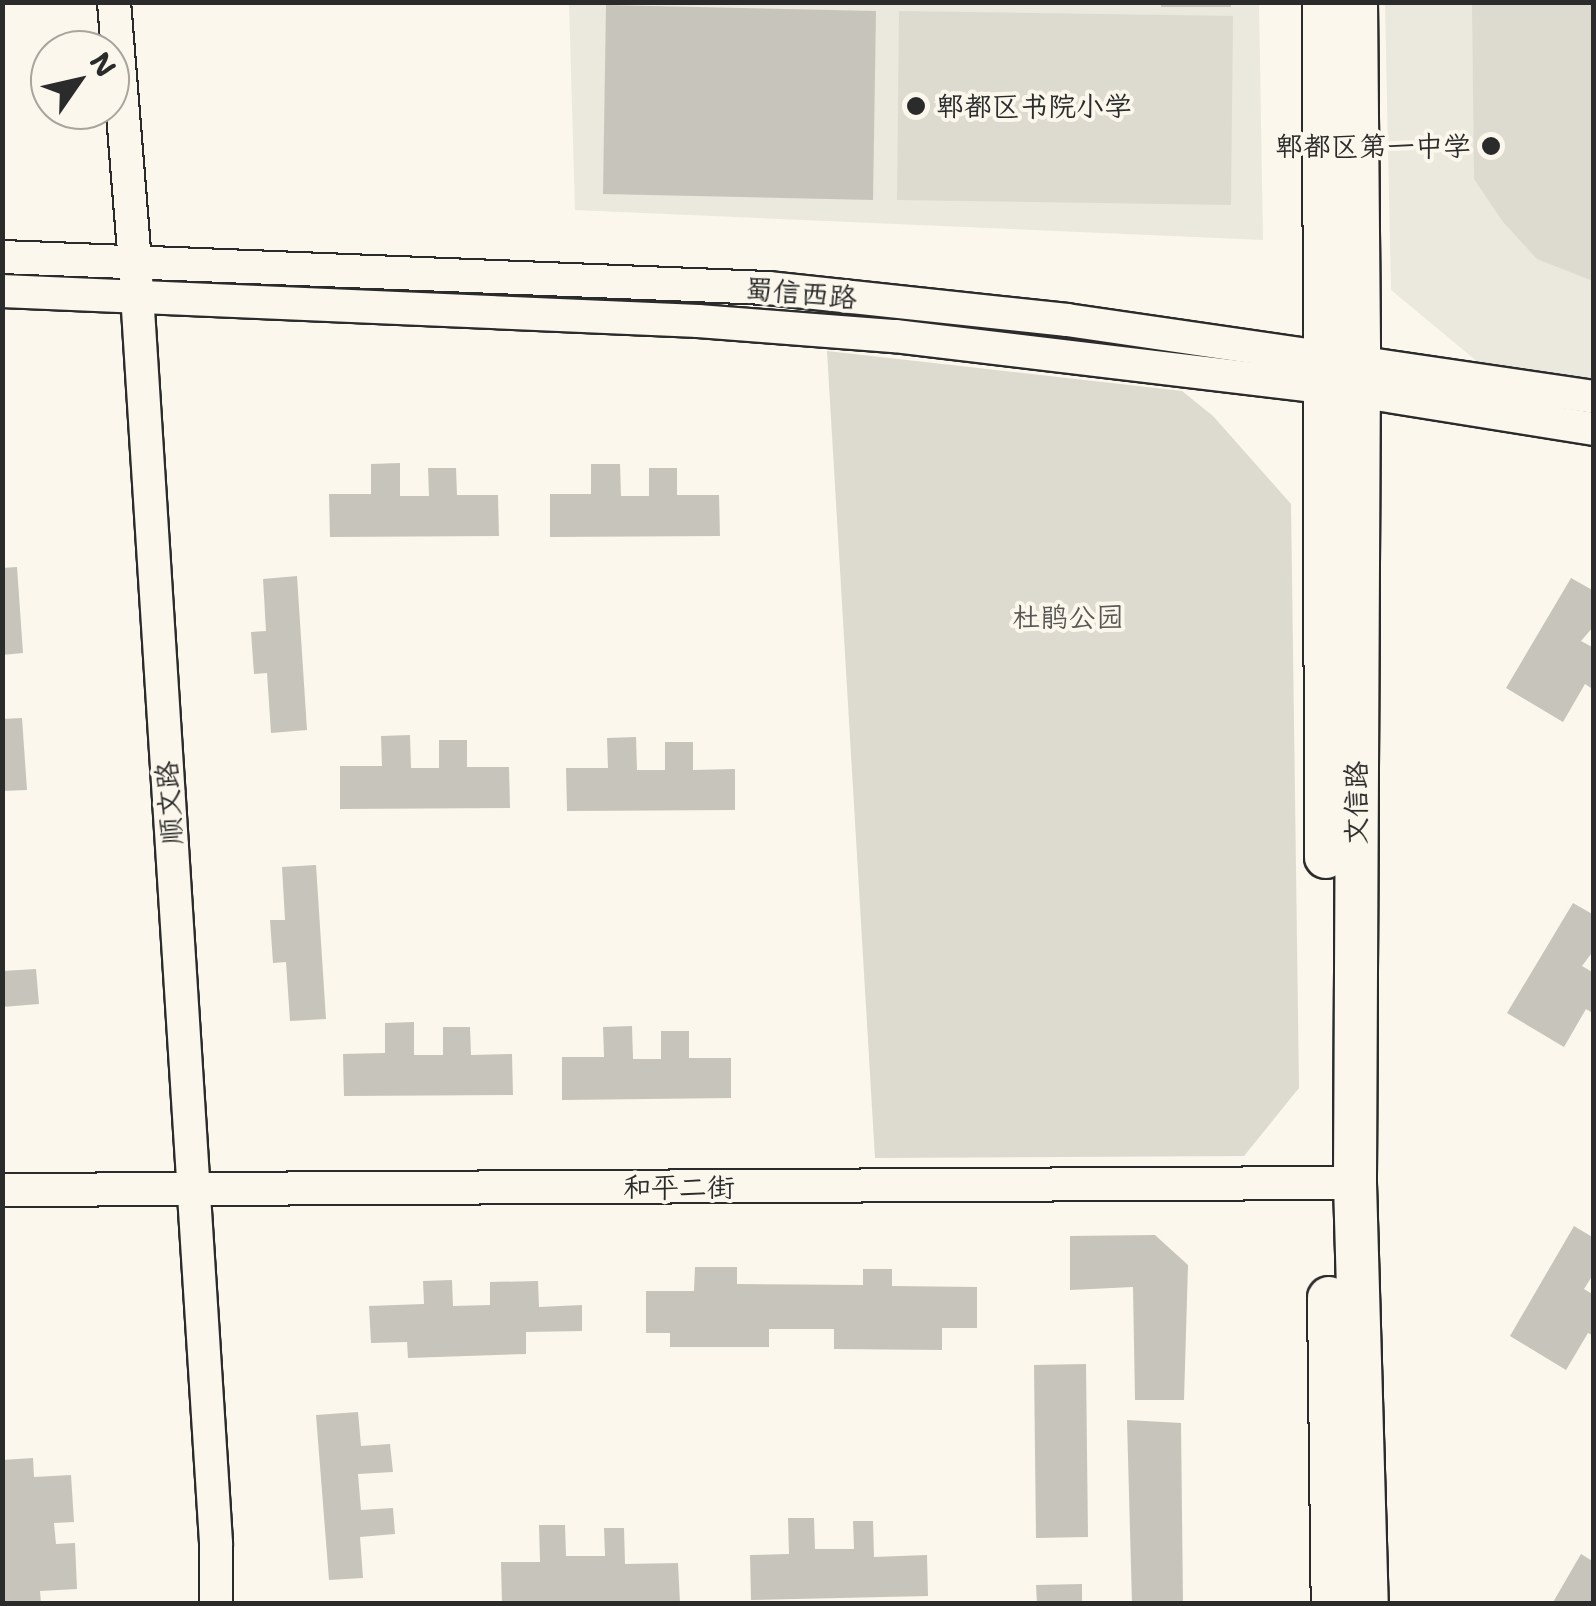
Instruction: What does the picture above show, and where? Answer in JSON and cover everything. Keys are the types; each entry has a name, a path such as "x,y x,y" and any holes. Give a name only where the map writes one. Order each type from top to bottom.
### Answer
{"main road":[{"path":"1324,2 1341,374"},
{"name":"文信路","path":"1356,2 1341,374 1341,1184 1366,1604"},
{"path":"1333,1604 1341,1184"}],"street":[{"name":"顺文路","path":"114,2 135,262 216,1604"},
{"name":"蜀信西路","path":"2,258 768,288 1067,320 1594,429"},
{"name":"蜀信西路","path":"2,291 698,321 1594,397"},
{"name":"和平二街","path":"2,1190 1341,1184"}],"shaded area":[{"name":"郫都区书院小学","path":"569,3 1259,3 1263,240 575,210"},
{"name":"郫都区第一中学","path":"1385,3 1593,3 1593,381 1479,363 1391,290"}],"green space":[{"path":"1472,3 1593,3 1593,281 1537,259 1503,222 1474,179"},
{"path":"899,11 1233,16 1231,205 897,200"},
{"name":"杜鹃公园","path":"827,351 1182,391 1213,416 1291,504 1299,1088 1244,1156 875,1158"}],"building":[{"path":"1161,2 1231,2 1231,7 1161,7"},
{"path":"606,5 876,11 873,200 603,194"},
{"path":"400,463 400,496 429,496 428,468 456,468 457,495 498,495 499,536 330,537 329,494 371,494 371,464"},
{"path":"591,464 620,464 621,496 649,496 649,468 677,468 677,495 719,495 720,536 550,537 550,494 591,494"},
{"path":"17,567 23,653 2,655 2,568"},
{"path":"297,576 307,730 271,733 267,673 254,674 251,632 266,631 263,579"},
{"path":"1571,578 1594,591 1594,626 1581,641 1594,648 1594,690 1585,684 1563,722 1506,688"},
{"path":"22,718 27,790 2,791 2,719"},
{"path":"410,735 411,768 439,768 439,740 467,740 467,767 509,767 510,808 340,809 340,766 382,766 381,736"},
{"path":"636,737 637,770 665,770 665,742 693,742 693,770 735,769 735,810 567,811 566,768 608,768 607,738"},
{"path":"316,865 326,1019 290,1021 286,962 273,963 270,920 285,920 282,867"},
{"path":"1573,903 1594,915 1594,950 1582,966 1594,973 1594,1014 1586,1009 1564,1047 1507,1013"},
{"path":"36,969 39,1004 2,1007 2,971"},
{"path":"414,1022 414,1055 443,1055 443,1027 470,1027 471,1055 512,1054 513,1095 344,1096 343,1054 385,1053 385,1023"},
{"path":"632,1026 633,1059 661,1059 661,1031 689,1031 689,1058 731,1058 731,1098 562,1100 562,1057 604,1057 603,1027"},
{"path":"1574,1226 1594,1238 1594,1273 1584,1289 1594,1295 1594,1336 1588,1333 1566,1370 1510,1336"},
{"path":"1155,1235 1188,1265 1184,1400 1135,1400 1133,1287 1070,1290 1070,1236"},
{"path":"695,1267 737,1267 737,1284 863,1285 863,1269 892,1269 892,1286 977,1287 977,1328 942,1328 942,1350 834,1349 834,1329 769,1329 769,1347 670,1347 670,1333 646,1333 646,1291 694,1291"},
{"path":"452,1280 453,1306 490,1305 490,1282 538,1281 539,1307 582,1305 582,1331 526,1332 526,1354 408,1358 407,1342 371,1343 369,1306 424,1304 423,1281"},
{"path":"1086,1364 1088,1537 1036,1538 1034,1365"},
{"path":"358,1412 361,1446 390,1444 393,1472 358,1474 361,1510 393,1508 395,1534 360,1537 363,1578 329,1580 316,1415"},
{"path":"1127,1420 1181,1423 1183,1604 1132,1604"},
{"path":"33,1458 34,1477 71,1475 74,1522 54,1523 56,1544 75,1543 77,1589 40,1591 41,1604 4,1604 2,1460"},
{"path":"788,1518 814,1518 815,1549 854,1549 853,1521 873,1521 874,1557 927,1555 928,1596 751,1600 750,1555 789,1554"},
{"path":"539,1525 565,1525 566,1556 605,1556 604,1528 624,1528 625,1564 678,1563 680,1603 502,1604 501,1562 540,1562"},
{"path":"1581,1554 1594,1562 1594,1604 1552,1604"},
{"path":"1082,1584 1082,1604 1037,1604 1036,1585"}],"place":[{"name":"郫都区书院小学","path":"916,106"},
{"name":"郫都区第一中学","path":"1491,146"}]}
